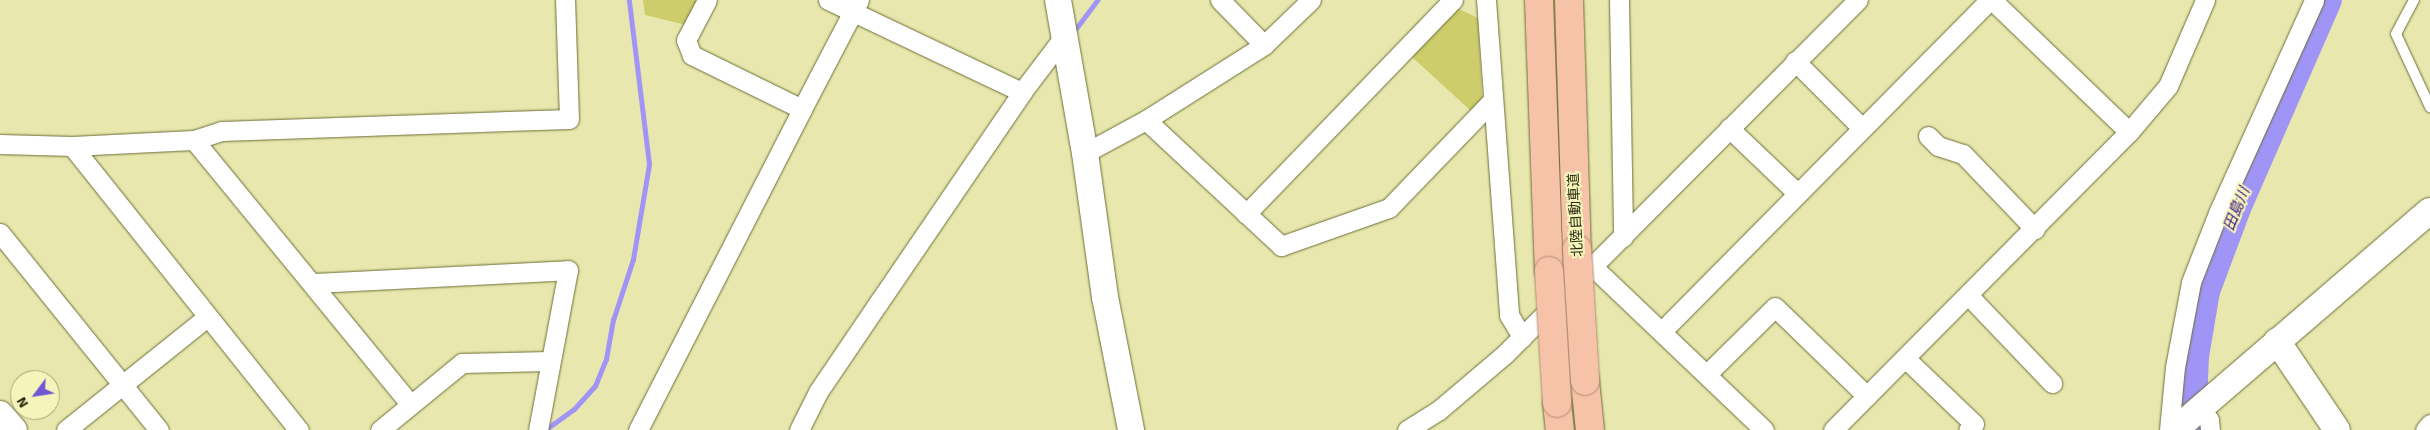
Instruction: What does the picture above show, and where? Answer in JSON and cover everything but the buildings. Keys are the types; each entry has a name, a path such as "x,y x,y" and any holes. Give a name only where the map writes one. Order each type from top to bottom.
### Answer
{"highway":[{"path":"1540,0 1549,271 1560,430"},
{"name":"北陸自動車道","path":"1569,0 1585,258 1585,381 1590,430"}],"street":[{"path":"0,144 72,146 194,140 222,131 569,119 565,0"},
{"path":"707,0 686,40 692,55 802,109"},
{"path":"828,0 856,6 1022,92"},
{"path":"1058,0 1063,38 1085,153 1105,297 1131,430"},
{"path":"1220,0 1264,45"},
{"path":"1085,153 1146,120 1264,45 1311,0"},
{"path":"1246,214 1453,0"},
{"path":"1486,0 1509,315 1522,337"},
{"path":"1619,0 1623,237"},
{"path":"1407,430 1439,410 1522,337 1585,258 1623,237 1795,61 1858,0"},
{"path":"1662,331 1861,127 1990,0 2130,132"},
{"path":"1833,430 2130,132 2168,86 2205,0"},
{"path":"2169,430 2175,367 2191,282 2218,213 2314,0"},
{"path":"638,430 856,6"},
{"path":"799,430 818,392 1022,92 1063,38"},
{"path":"1795,61 1861,127"},
{"path":"1146,120 1281,246 1389,208 1492,102"},
{"path":"1729,128 1797,193"},
{"path":"1928,136 1938,146 1963,154 2035,229"},
{"path":"194,140 314,283 410,404"},
{"path":"72,146 206,318 299,430"},
{"path":"2175,430 2205,419 2277,341 2430,211"},
{"path":"0,232 159,430"},
{"path":"1585,258 1708,374 1764,430"},
{"path":"314,283 568,270 549,361 538,430"},
{"path":"1968,296 2052,384"},
{"path":"1708,374 1775,307 1867,396"},
{"path":"66,430 121,384 206,318"},
{"path":"2277,341 2337,430"},
{"path":"1905,358 1974,424 1968,430"},
{"path":"380,430 462,363 549,361"},
{"path":"0,414 14,430"},
{"path":"2425,430 2430,424"}],"lane":[{"path":"2414,0 2396,34 2430,107"}],"shaded area":[{"path":"643,0 699,0 686,25 645,15"},
{"path":"1457,8 1478,18 1482,98 1471,111 1411,56"}],"waterway":[{"path":"545,430 574,409 595,386 606,359 613,320 633,259 649,164 629,0"},
{"path":"1074,31 1097,0"},
{"name":"田島川","path":"2191,430 2194,356 2205,291 2236,208 2327,0"}]}
